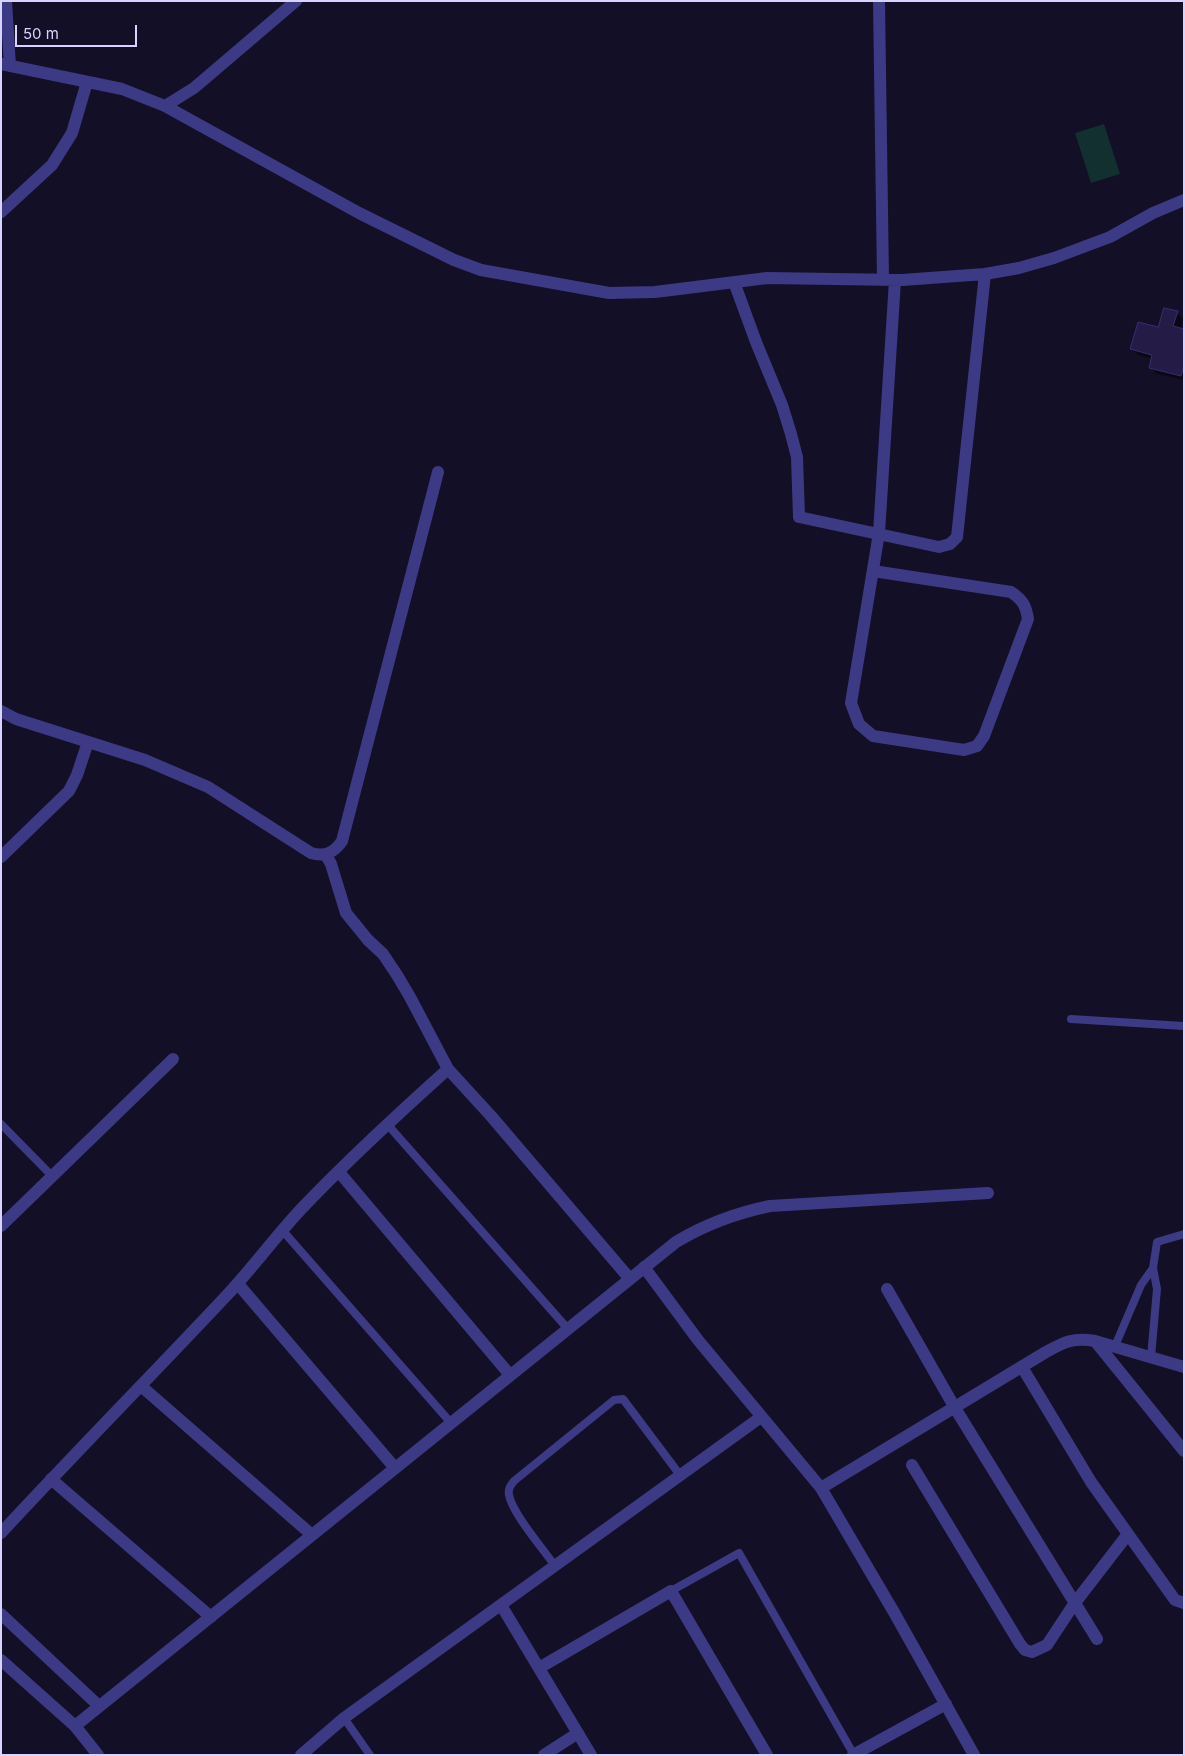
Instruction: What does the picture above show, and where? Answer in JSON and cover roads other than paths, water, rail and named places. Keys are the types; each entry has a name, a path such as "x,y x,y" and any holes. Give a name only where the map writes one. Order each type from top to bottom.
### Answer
{"street":[{"path":"6,1 6,65 122,89 165,106 359,213 454,260 481,270 609,293 655,292 767,278 889,280 985,274 1020,268 1054,258 1110,237 1153,213 1184,200"},
{"path":"165,106 194,88 296,1"},
{"path":"873,571 1011,592 1020,598 1025,605 1028,619 984,736 977,746 964,750 873,736 860,724 851,703 879,533 889,280 879,1"},
{"path":"1,212 52,165 72,133 87,82"},
{"path":"734,282 782,405 791,434 797,457 798,517 939,546 950,544 957,537 985,274"},
{"path":"1,711 16,719 145,760 208,787 311,853 326,855 338,848 342,841 438,472"},
{"path":"1,857 69,791 77,775 88,742"},
{"path":"326,855 331,864 346,913 368,940 383,954 397,975 448,1069 491,1116 630,1279"},
{"path":"1,1226 173,1059"},
{"path":"1,1533 89,1438 238,1284 305,1205 387,1124 448,1069"},
{"path":"339,1172 510,1375"},
{"path":"74,1726 676,1242 720,1220 770,1206 988,1193"},
{"path":"644,1268 698,1340 821,1488 895,1614 974,1755"},
{"path":"238,1284 395,1468"},
{"path":"887,1288 955,1408 1097,1639"},
{"path":"821,1488 1046,1352 1071,1340 1082,1338 1095,1341 1184,1367"},
{"path":"1095,1341 1184,1451"},
{"path":"1022,1367 1091,1482 1175,1600 1184,1603"},
{"path":"141,1386 312,1535"},
{"path":"300,1755 344,1718 761,1417"},
{"path":"912,1464 1025,1650 1032,1652 1047,1645 1074,1604 1128,1534"},
{"path":"51,1479 210,1617"},
{"path":"538,1668 671,1591 767,1755"},
{"path":"501,1605 591,1755"},
{"path":"1,1614 99,1706"},
{"path":"1,1660 74,1726 98,1755"},
{"path":"854,1755 946,1704"},
{"path":"544,1755 578,1733"}],"lane":[{"path":"1071,1019 1184,1026"},
{"path":"1,1124 52,1176"},
{"path":"387,1124 568,1329"},
{"path":"283,1231 451,1423"},
{"path":"1151,1357 1157,1289 1153,1268 1158,1242 1184,1234"},
{"path":"1115,1346 1141,1285 1153,1268"},
{"path":"555,1566 515,1510 508,1493 510,1487 514,1481 614,1400 623,1399 680,1475"},
{"path":"671,1591 739,1553 854,1755"},
{"path":"344,1718 370,1755"}]}
